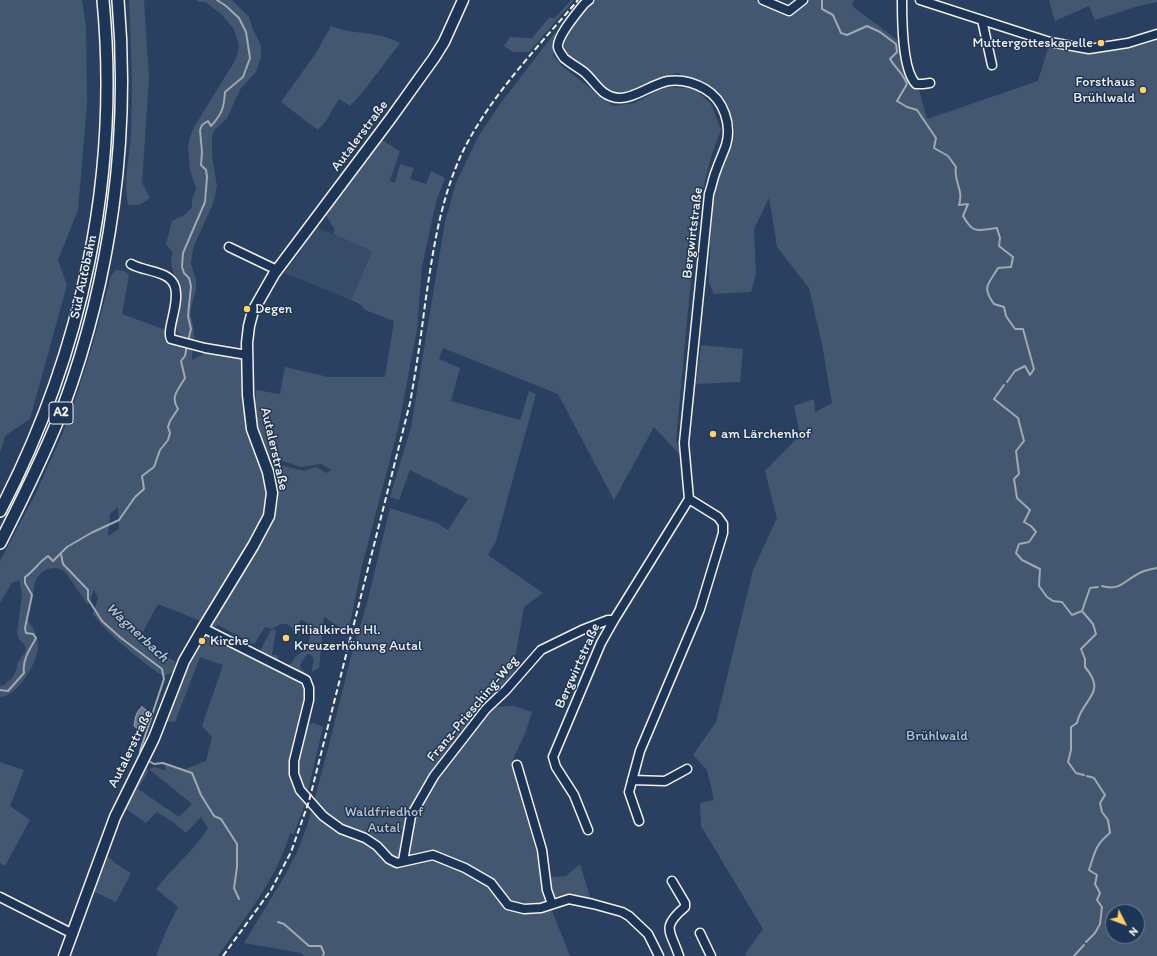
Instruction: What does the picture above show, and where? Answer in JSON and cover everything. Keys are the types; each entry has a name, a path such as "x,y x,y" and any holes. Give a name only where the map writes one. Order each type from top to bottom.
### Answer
{"highway":[{"name":"Süd Autobahn","path":"0,511 50,400 76,317 87,272 99,207 105,157 108,104 107,38 103,0"},
{"name":"Süd Autobahn","path":"0,543 20,505 64,406 90,322 102,275 113,209 121,110 121,37 118,0"}],"main road":[{"name":"Autalerstraße","path":"64,956 115,817 147,754 184,661 253,546 269,516 272,493 268,472 252,429 248,395 248,332 253,311 277,270 435,57 444,42 464,0"}],"street":[{"name":"Bergwirtstraße","path":"588,830 574,795 556,767 553,757 601,642 689,499 684,443 709,194 726,144 728,130 726,115 719,102 708,91 696,84 682,80 668,81 653,85 627,97 618,98 603,92 584,73 563,57 558,48 562,34 584,4 589,0"},
{"path":"763,0 789,11 803,0"},
{"path":"902,0 902,25 912,80 916,84 930,83"},
{"path":"920,0 1050,42 1089,48 1128,43 1157,34"},
{"path":"982,20 992,65"},
{"path":"229,247 277,270"},
{"path":"131,264 138,268 165,276 173,282 177,298 169,335 172,339 205,348 247,356"},
{"path":"639,821 629,792 640,751 700,609 723,534 723,524 718,517 689,499"},
{"name":"Franz-Priesching-Weg","path":"403,861 411,816 434,776 486,709 506,690 541,650 582,630 608,620 614,620"},
{"path":"203,628 306,680 309,688 309,700 294,761 294,774 300,790 323,816 340,829 365,838 377,846 389,859 397,863 433,855 465,868 491,883 508,905 524,909 541,908 569,899 593,904 626,914 648,934 659,956"},
{"path":"517,765 542,850 547,890 552,904"},
{"path":"632,780 665,781 687,769"},
{"path":"672,881 685,903 685,907 675,915 669,930 679,956"},
{"path":"0,897 73,934"},
{"path":"700,933 712,956"}],"shaded area":[{"path":"316,227 372,251 351,300 284,273 301,251 305,242"},
{"path":"142,707 146,710 146,720 142,729 138,729 134,726 137,713"}],"green space":[{"path":"0,0 82,0 86,26 87,104 78,210 58,260 67,285 30,419 6,435 0,452"},
{"path":"129,0 144,0 149,77 142,183 150,198 139,205 128,205 126,187 131,132 132,99"},
{"path":"196,0 232,0 249,17 261,47 261,57 256,72 241,88 227,118 214,131 212,137 212,156 217,186 213,204 193,248 191,264 196,280 196,289 191,308 194,338 192,341 184,338 177,332 175,320 181,295 172,268 171,259 173,253 166,244 172,221 186,214 192,207 192,200 196,189 190,170 188,147 190,137 194,127 236,59 239,46 234,29 221,14 205,2 198,2"},
{"path":"571,0 574,0 529,52 513,52 504,46 510,37 532,38 549,18 555,18"},
{"name":"Brühlwald","path":"594,0 755,0 785,13 799,0 854,0 852,6 907,47 927,119 1038,81 1050,42 1118,41 1144,37 1157,33 1157,956 747,956 745,954 763,929 701,826 700,803 714,800 707,770 693,755 716,722 753,570 777,518 765,471 800,435 794,406 814,399 815,412 832,403 822,344 809,288 777,247 769,198 754,229 756,274 751,292 714,294 709,283 714,193 735,131 727,107 710,86 677,73 625,93 607,90 564,51 565,37 589,4"},
{"path":"1049,0 1157,0 1157,2 1135,7 1095,20 1089,6 1055,21"},
{"path":"331,26 348,31 392,39 400,43 362,93 350,106 339,99 326,121 318,130 281,102 316,53"},
{"name":"Waldfriedhof Autal","path":"556,31 553,55 563,67 613,106 635,103 664,87 694,88 711,104 721,130 711,157 697,213 676,441 682,457 654,427 614,500 558,394 443,348 439,359 460,368 451,401 520,420 529,391 536,394 496,541 488,555 543,593 524,607 514,671 493,707 514,706 532,712 525,734 513,759 516,778 543,878 566,876 580,864 591,900 573,894 547,898 570,956 304,956 301,953 244,943 284,877 297,852 308,823 350,660 367,603 390,508 437,523 448,530 468,499 410,470 399,500 390,497 411,427 445,222 456,183 478,137 500,104"},
{"path":"382,140 400,151 390,181 395,183 400,164 414,168 410,179 426,184 431,171 445,178 436,202 422,267 417,330 398,429 362,566 348,633 324,617 319,668 312,672 313,658 310,654 307,654 300,665 301,669 306,673 305,677 286,667 287,665 291,664 296,656 307,649 311,632 307,631 308,624 305,621 300,620 297,632 293,632 292,628 287,624 282,624 271,629 265,627 253,644 218,625 213,628 212,621 263,541 276,510 278,498 277,483 271,467 277,464 304,471 316,467 327,473 331,470 321,464 301,467 267,456 258,432 255,412 256,390 280,394 285,367 328,377 385,377 394,321 365,310 360,304 351,300 372,251 333,234 335,230 326,215"},
{"path":"116,270 124,271 129,275 122,314 166,330 165,341 192,350 192,360 207,352 244,360 266,479 268,501 264,516 256,534 201,621 158,604 138,641 150,650 175,661 176,668 172,673 164,676 160,674 119,641 93,614 98,598 94,590 88,605 66,573 58,568 53,568 44,571 37,577 29,611 28,621 35,632 38,643 35,660 20,685 7,695 0,697 0,686 4,685 12,678 16,671 18,662 26,648 19,639 17,633 22,595 19,580 12,583 0,603 0,561 35,495 62,435 93,344 111,276","holes":["118,507 119,529 108,536 110,514"]},
{"path":"701,345 743,349 740,382 696,384"},
{"path":"271,630 276,630 272,655 277,655 277,661 259,653"},
{"path":"206,635 212,636 299,681 303,689 304,699 290,769 292,783 305,804 294,834 290,833 269,882 218,956 156,956 178,907 156,889 196,844 208,828 201,817 186,833 157,812 146,823 125,808 132,791 145,769 149,770 138,789 179,817 192,804 149,769 155,767 166,771 164,764 183,770 206,761 212,737 202,726 223,665 200,657 175,722 165,721 184,672"},
{"path":"313,723 323,727 307,795 297,776 298,756 305,727"},
{"path":"0,762 24,770 10,806 30,820 5,866 0,863"},
{"path":"106,855 115,863 131,873 116,902 93,891"}],"waterway":[{"path":"188,341 191,329 188,316 191,286 189,278 184,273 182,267 183,253 205,202 207,177 206,170 201,165 202,152 200,130 202,125 208,121 211,126 218,118 223,107 225,92 243,77 250,58 246,32 239,18 217,0"},
{"path":"822,0 822,9 833,15 841,33 847,35 867,26 880,32 896,44 897,52 890,59 904,77 907,84 897,101 907,107 917,110 936,138 934,148 948,156 956,167 955,172 960,194 959,205 968,204 963,216 967,222 973,229 977,230 997,228 1000,238 999,246 1013,257 1011,267 998,268 989,282 987,289 994,304 1004,307 1006,316 1015,329 1023,329 1034,369 1030,375 1025,366 1015,371 1007,382"},
{"path":"0,690 8,691 24,673 25,659 36,638 33,634 26,633 25,628 32,595 25,583 25,577 48,556 53,561 67,547 91,533 119,520 135,497 144,489 142,476 154,467 160,450 168,440 170,433 168,427 170,421 178,409 175,397 185,378 181,361 185,356 187,345"},
{"path":"1004,385 994,399 1018,418 1024,441 1016,451 1019,474 1014,479 1017,498 1030,510 1024,522 1031,526 1036,532 1029,542 1019,544 1016,553 1022,560 1040,569 1039,586 1047,597 1053,601 1062,602 1072,615 1082,611 1093,624 1096,634 1081,649 1085,659 1085,667 1094,684 1094,690 1077,723 1071,727 1071,750 1068,762 1076,773 1084,775"},
{"name":"Wagnerbach","path":"61,554 63,564 88,590 88,599 102,621 121,638 162,669 164,679 140,751 141,756"},
{"path":"1102,586 1117,587 1141,572 1157,568"},
{"path":"1082,611 1090,588 1098,587"},
{"name":"Wagnerbach","path":"147,760 154,764 163,763 192,773 201,795 214,816 221,819 237,844 237,867 234,888 239,899"},
{"path":"1086,942 1095,933 1100,924 1102,907 1097,900 1100,893 1095,884 1097,875 1089,870 1098,845 1110,833 1108,820 1102,812 1100,803 1105,795 1094,778 1087,776"},
{"name":"Wagnerbach","path":"278,922 284,924 309,946 321,946 324,953 323,956"},
{"path":"1074,956 1084,945"}],"railway":[{"path":"223,956 271,890 291,852 309,801 410,403 438,225 449,186 464,149 488,109 516,72 578,0"}],"place":[{"name":"Muttergotteskapelle","path":"1101,43"},
{"name":"Forsthaus Brühlwald","path":"1143,90"},
{"name":"Degen","path":"247,309"},
{"name":"am Lärchenhof","path":"713,434"},
{"name":"Filialkirche Hl. Kreuzerhöhung Autal","path":"286,638"},
{"name":"Kirche","path":"202,641"}]}
